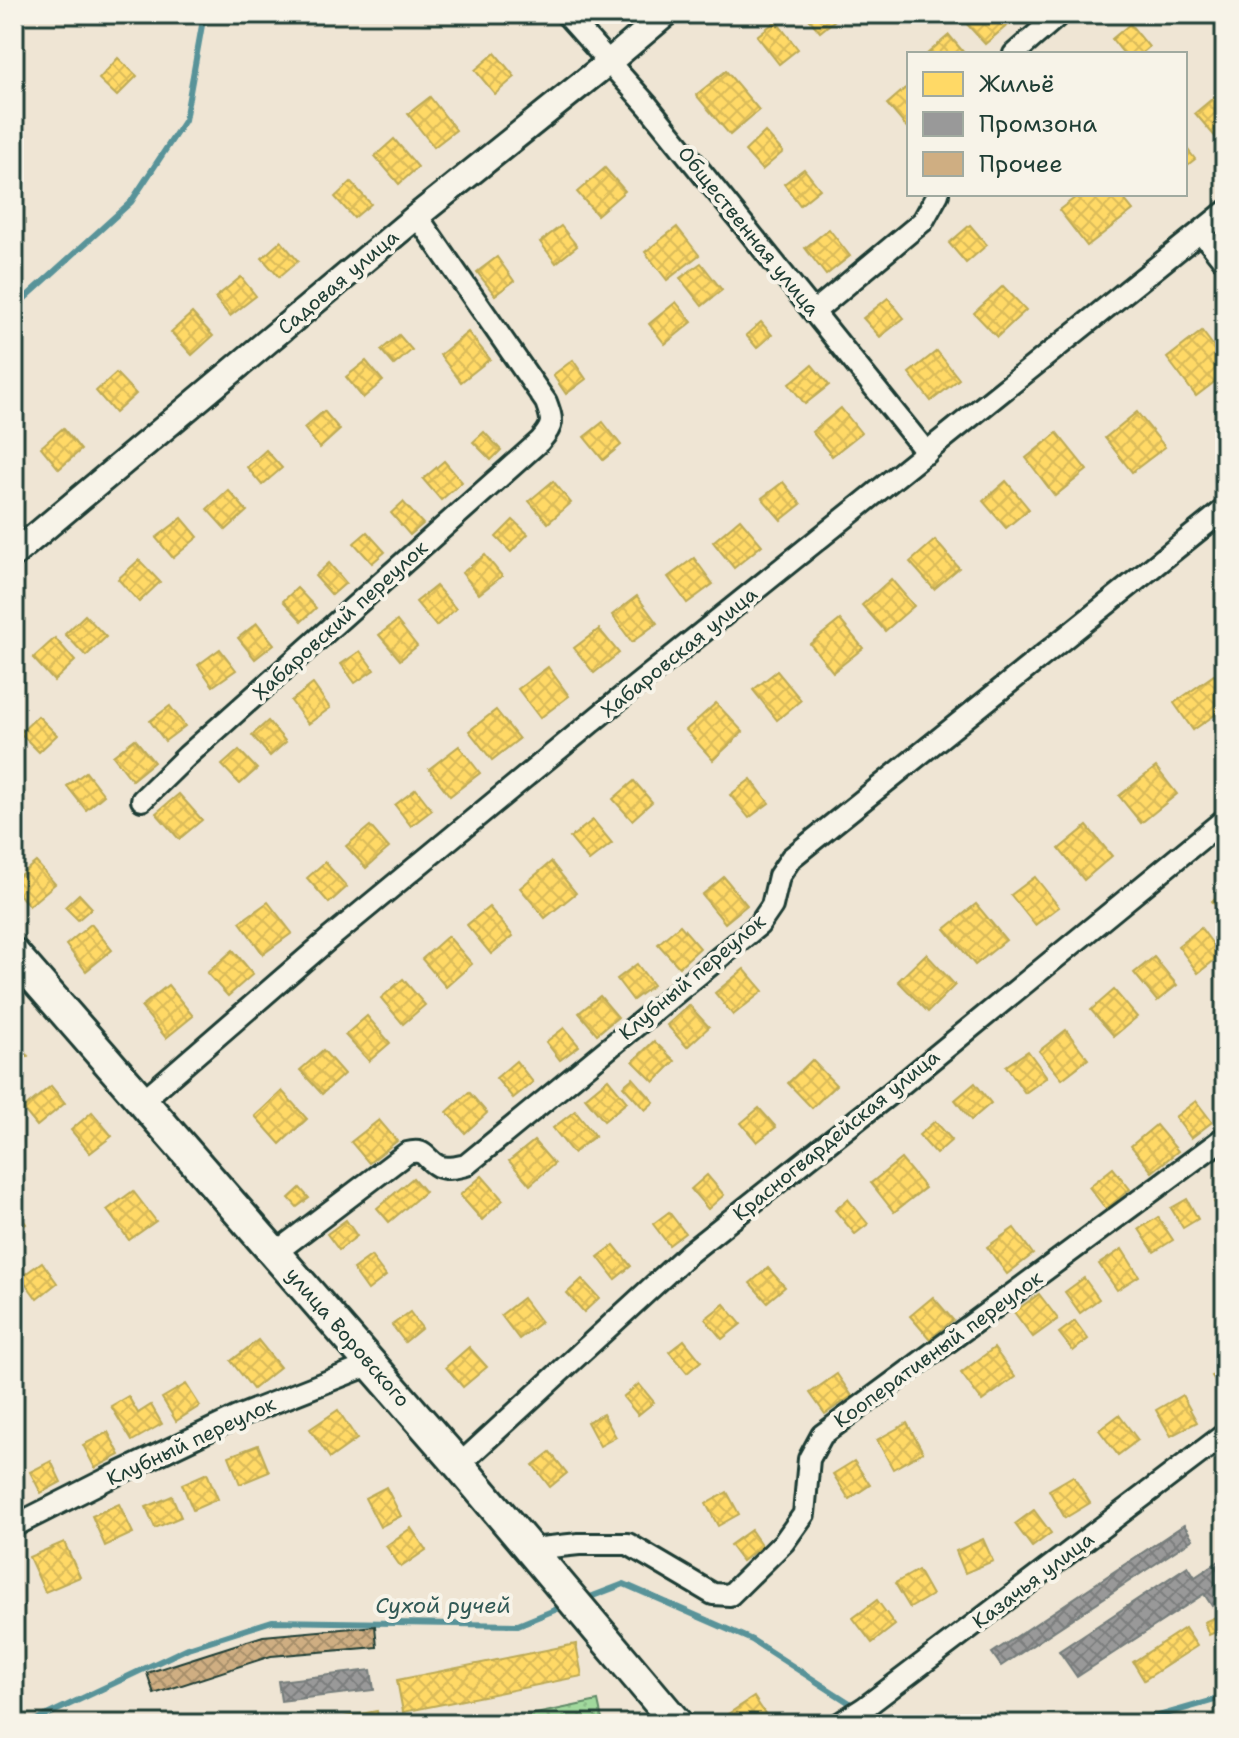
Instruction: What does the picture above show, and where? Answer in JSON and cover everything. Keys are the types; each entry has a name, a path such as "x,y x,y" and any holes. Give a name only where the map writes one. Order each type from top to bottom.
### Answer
{"main road":[{"name":"улица Воровского","path":"14,954 459,1465 677,1724"}],"street":[{"name":"Общественная улица","path":"566,14 658,118 927,453"},
{"name":"Садовая улица","path":"14,554 417,216 666,14"},
{"path":"1016,52 1060,14"},
{"path":"815,311 923,221 937,196"},
{"name":"Хабаровская улица","path":"141,1102 342,928 622,697 1225,212"},
{"name":"Хабаровский переулок","path":"142,800 549,431 553,419 546,402 417,216"},
{"path":"1201,232 1225,262"},
{"name":"Клубный переулок","path":"275,1253 407,1153 423,1153 436,1165 449,1169 466,1165 759,925 772,906 779,876 791,858 1225,509"},
{"name":"Красногвардейская улица","path":"459,1465 689,1253 892,1092 1225,819"},
{"name":"Кооперативный переулок","path":"531,1549 579,1544 628,1544 713,1594 730,1595 784,1542 804,1514 809,1459 822,1435 1225,1137"},
{"name":"Клубный переулок","path":"14,1526 237,1417 372,1364"},
{"name":"Казачья улица","path":"839,1724 1225,1434"}],"green space":[{"path":"598,1701 603,1724 527,1724 526,1716"}],"building: Жильё":[{"path":"14,14 29,14 14,31"},
{"path":"805,14 839,14 840,16 820,32"},
{"path":"976,14 1003,14 1010,23 985,44 966,23"},
{"path":"776,21 798,49 779,64 757,36"},
{"path":"1130,24 1149,47 1143,52 1122,52 1112,39"},
{"path":"949,35 963,52 929,52"},
{"path":"495,53 515,77 495,94 475,70"},
{"path":"118,58 137,76 117,96 99,79"},
{"path":"726,71 759,110 730,135 696,95"},
{"path":"907,87 907,128 887,104"},
{"path":"1218,94 1225,102 1225,134 1218,140 1195,113"},
{"path":"430,97 456,130 434,147 408,114"},
{"path":"765,132 783,152 762,170 745,151"},
{"path":"394,139 418,167 399,184 375,156"},
{"path":"1187,149 1195,159 1187,165"},
{"path":"605,168 625,191 597,215 577,192"},
{"path":"804,169 820,189 800,205 784,184"},
{"path":"351,182 371,204 354,218 335,197"},
{"path":"1077,196 1122,196 1133,210 1087,246 1059,210"},
{"path":"970,225 987,245 966,263 949,243"},
{"path":"561,226 577,246 556,263 540,242"},
{"path":"677,227 699,255 667,280 645,252"},
{"path":"829,229 850,256 826,275 805,248"},
{"path":"281,241 298,261 279,277 262,258"},
{"path":"497,257 514,281 495,295 477,272"},
{"path":"701,263 722,290 702,306 680,278"},
{"path":"241,277 256,296 230,316 215,298"},
{"path":"1003,286 1026,310 997,337 974,313"},
{"path":"888,298 904,318 880,337 863,318"},
{"path":"676,302 692,322 665,344 649,324"},
{"path":"192,313 213,336 192,355 171,332"},
{"path":"761,322 772,335 757,348 746,335"},
{"path":"1202,331 1225,361 1225,374 1196,396 1167,358"},
{"path":"468,332 490,359 461,382 440,355"},
{"path":"399,335 412,350 394,365 381,350"},
{"path":"937,351 959,379 931,401 909,373"},
{"path":"573,360 586,379 566,394 553,375"},
{"path":"366,361 383,381 363,398 346,377"},
{"path":"812,365 829,385 805,404 789,384"},
{"path":"116,373 136,394 115,413 96,391"},
{"path":"841,408 861,433 832,456 812,432"},
{"path":"324,411 340,430 320,448 304,428"},
{"path":"1137,412 1165,447 1132,472 1105,438"},
{"path":"603,422 621,445 603,460 584,437"},
{"path":"63,428 81,450 59,469 41,447"},
{"path":"484,432 501,450 491,460 473,442"},
{"path":"1057,433 1087,470 1055,496 1026,458"},
{"path":"266,450 282,468 262,485 247,467"},
{"path":"444,461 462,482 441,500 423,479"},
{"path":"553,481 571,503 548,523 529,501"},
{"path":"1006,481 1029,509 1006,528 983,501"},
{"path":"783,482 801,504 781,520 762,498"},
{"path":"228,490 247,511 226,530 207,509"},
{"path":"403,502 423,524 410,535 391,513"},
{"path":"182,518 198,537 173,558 156,538"},
{"path":"740,519 762,545 734,568 713,542"},
{"path":"513,520 528,534 511,552 496,537"},
{"path":"367,532 385,552 372,563 354,543"},
{"path":"935,540 959,568 934,589 910,562"},
{"path":"485,555 502,576 479,594 462,573"},
{"path":"694,558 713,584 687,603 668,577"},
{"path":"139,560 160,582 139,602 118,579"},
{"path":"329,563 346,583 332,595 315,576"},
{"path":"891,579 914,606 885,631 862,605"},
{"path":"436,586 456,609 436,626 416,602"},
{"path":"297,588 316,608 302,621 283,601"},
{"path":"637,596 657,623 632,642 612,615"},
{"path":"85,615 106,637 86,656 65,634"},
{"path":"840,620 863,648 833,672 810,644"},
{"path":"397,621 417,646 400,660 379,635"},
{"path":"257,623 274,644 255,659 238,638"},
{"path":"599,629 619,653 594,673 574,648"},
{"path":"55,638 75,661 54,681 33,658"},
{"path":"220,649 236,670 213,686 198,665"},
{"path":"360,651 374,670 355,683 341,664"},
{"path":"548,667 569,696 540,718 518,689"},
{"path":"777,671 801,700 777,720 753,690"},
{"path":"1214,675 1225,690 1225,708 1193,730 1174,703"},
{"path":"313,684 330,708 308,724 291,701"},
{"path":"716,703 743,732 713,760 686,730"},
{"path":"170,706 185,726 165,741 150,721"},
{"path":"496,710 519,739 492,760 469,731"},
{"path":"38,716 57,735 39,752 20,733"},
{"path":"268,721 286,742 270,756 252,735"},
{"path":"135,739 154,762 132,780 113,756"},
{"path":"459,746 480,773 450,796 429,769"},
{"path":"239,750 257,769 240,784 222,765"},
{"path":"1156,767 1177,794 1141,823 1119,796"},
{"path":"86,772 104,795 86,810 67,786"},
{"path":"751,779 769,803 749,818 730,795"},
{"path":"634,781 652,802 632,820 613,799"},
{"path":"416,789 432,810 411,826 395,805"},
{"path":"179,794 202,820 179,839 156,813"},
{"path":"593,820 612,843 589,861 570,838"},
{"path":"370,826 389,848 366,868 346,846"},
{"path":"1087,826 1112,856 1084,880 1059,849"},
{"path":"36,862 55,884 29,906 14,888 14,880"},
{"path":"325,862 347,887 329,903 307,878"},
{"path":"551,862 576,893 545,918 520,888"},
{"path":"724,877 747,905 725,923 702,895"},
{"path":"1035,877 1059,907 1035,925 1011,895"},
{"path":"1225,889 1225,916 1212,901"},
{"path":"79,894 92,908 78,920 65,907"},
{"path":"268,902 292,933 263,954 240,922"},
{"path":"976,904 1006,940 975,965 945,929"},
{"path":"489,907 513,936 491,954 467,925"},
{"path":"91,924 112,950 86,971 66,945"},
{"path":"680,925 700,948 679,967 658,944"},
{"path":"1201,928 1221,955 1198,973 1178,946"},
{"path":"448,936 472,964 446,987 422,959"},
{"path":"233,950 253,974 228,996 207,973"},
{"path":"926,954 955,985 928,1012 898,981"},
{"path":"1154,957 1177,985 1157,1001 1134,973"},
{"path":"637,964 653,985 633,1000 617,979"},
{"path":"744,969 763,991 733,1015 715,993"},
{"path":"403,979 425,1005 403,1024 381,998"},
{"path":"168,985 193,1016 166,1038 141,1007"},
{"path":"1114,990 1137,1017 1114,1036 1091,1010"},
{"path":"600,996 618,1017 597,1034 579,1013"},
{"path":"689,1005 709,1027 687,1047 667,1025"},
{"path":"367,1016 390,1043 369,1061 345,1035"},
{"path":"564,1028 579,1046 560,1060 546,1042"},
{"path":"1066,1030 1088,1059 1062,1079 1039,1051"},
{"path":"14,1041 28,1056 14,1068"},
{"path":"654,1041 675,1061 654,1082 633,1061"},
{"path":"323,1050 344,1074 322,1094 300,1070"},
{"path":"1028,1051 1047,1077 1025,1093 1006,1066"},
{"path":"812,1060 836,1085 812,1108 788,1083"},
{"path":"516,1061 533,1082 513,1098 496,1078"},
{"path":"633,1078 654,1102 645,1110 623,1086"},
{"path":"608,1079 627,1102 604,1121 585,1098"},
{"path":"975,1083 991,1103 971,1120 955,1100"},
{"path":"51,1086 65,1103 37,1126 23,1109"},
{"path":"282,1091 307,1119 280,1144 255,1116"},
{"path":"469,1092 487,1113 465,1133 447,1112"},
{"path":"1196,1101 1212,1122 1191,1138 1175,1117"},
{"path":"759,1108 776,1127 757,1142 741,1123"},
{"path":"575,1111 595,1136 573,1153 553,1128"},
{"path":"92,1112 112,1136 90,1153 71,1130"},
{"path":"379,1120 397,1141 369,1163 351,1142"},
{"path":"935,1121 952,1140 936,1154 919,1135"},
{"path":"1156,1125 1178,1151 1152,1172 1131,1146"},
{"path":"534,1141 554,1164 530,1185 509,1161"},
{"path":"901,1159 925,1188 894,1212 871,1183"},
{"path":"1113,1168 1130,1189 1106,1209 1089,1187"},
{"path":"707,1175 724,1195 708,1209 691,1189"},
{"path":"482,1176 503,1200 482,1220 460,1195"},
{"path":"413,1178 425,1192 389,1222 377,1208"},
{"path":"300,1188 309,1198 297,1207 289,1198"},
{"path":"133,1191 156,1221 129,1240 107,1210"},
{"path":"1225,1195 1225,1219 1214,1202"},
{"path":"848,1199 868,1224 855,1234 835,1210"},
{"path":"1187,1199 1198,1219 1183,1228 1171,1208"},
{"path":"14,1206 26,1224 14,1232"},
{"path":"669,1212 685,1233 669,1245 653,1224"},
{"path":"1158,1217 1173,1240 1154,1252 1139,1229"},
{"path":"346,1220 357,1236 339,1250 327,1234"},
{"path":"1014,1228 1033,1254 1007,1274 987,1247"},
{"path":"614,1245 631,1266 615,1279 598,1257"},
{"path":"1122,1249 1139,1276 1117,1290 1099,1264"},
{"path":"371,1256 386,1276 368,1290 353,1269"},
{"path":"42,1262 57,1283 37,1299 21,1277"},
{"path":"768,1268 785,1287 767,1302 750,1283"},
{"path":"1084,1278 1099,1299 1080,1313 1065,1292"},
{"path":"582,1279 599,1298 584,1312 567,1293"},
{"path":"1039,1294 1058,1319 1033,1337 1014,1312"},
{"path":"933,1297 953,1320 930,1339 910,1316"},
{"path":"523,1298 541,1322 519,1339 501,1315"},
{"path":"724,1304 741,1324 722,1339 705,1319"},
{"path":"410,1312 422,1328 405,1342 392,1325"},
{"path":"1075,1321 1088,1339 1073,1351 1059,1333"},
{"path":"258,1340 280,1367 253,1389 231,1361"},
{"path":"684,1340 701,1361 687,1373 669,1352"},
{"path":"469,1347 487,1367 463,1387 446,1367"},
{"path":"994,1348 1015,1377 982,1401 961,1373"},
{"path":"1225,1366 1225,1394 1212,1376"},
{"path":"837,1374 852,1396 825,1414 810,1393"},
{"path":"186,1384 200,1406 176,1421 162,1398"},
{"path":"639,1384 654,1402 638,1415 623,1397"},
{"path":"1182,1395 1197,1422 1171,1436 1156,1410"},
{"path":"128,1396 138,1413 151,1405 162,1424 132,1441 111,1406"},
{"path":"338,1410 357,1439 330,1458 310,1429"},
{"path":"603,1414 616,1437 600,1446 587,1422"},
{"path":"1119,1415 1138,1440 1118,1455 1099,1430"},
{"path":"907,1423 923,1452 893,1469 877,1440"},
{"path":"108,1432 120,1455 95,1468 83,1445"},
{"path":"258,1445 269,1472 240,1484 229,1456"},
{"path":"550,1452 567,1473 550,1487 533,1465"},
{"path":"51,1461 61,1482 41,1493 30,1472"},
{"path":"854,1461 870,1485 849,1499 833,1474"},
{"path":"207,1473 218,1499 193,1510 182,1484"},
{"path":"1073,1476 1090,1503 1065,1518 1049,1490"},
{"path":"386,1487 401,1516 380,1527 365,1498"},
{"path":"727,1492 739,1514 718,1526 706,1504"},
{"path":"172,1496 181,1517 155,1528 146,1507"},
{"path":"119,1504 133,1533 105,1546 92,1516"},
{"path":"1034,1510 1051,1533 1032,1547 1015,1524"},
{"path":"411,1528 426,1550 401,1567 386,1546"},
{"path":"751,1530 762,1546 742,1561 730,1545"},
{"path":"983,1539 993,1561 965,1573 956,1551"},
{"path":"64,1542 80,1577 45,1592 29,1557"},
{"path":"918,1570 932,1595 910,1608 895,1583"},
{"path":"877,1600 895,1625 872,1643 853,1618"},
{"path":"1225,1613 1225,1628 1209,1635 1204,1622"},
{"path":"1185,1628 1197,1646 1144,1680 1133,1662"},
{"path":"576,1644 582,1676 403,1712 397,1680"},
{"path":"754,1697 772,1724 735,1724 728,1714"},
{"path":"377,1711 380,1724 347,1724 345,1717"}],"building: Промзона":[{"path":"1184,1525 1193,1539 1001,1666 992,1653"},
{"path":"1225,1557 1225,1597 1212,1606 1204,1594 1077,1677 1059,1651 1188,1566 1195,1577"},
{"path":"371,1670 374,1690 281,1701 278,1681"}],"building: Прочее":[{"path":"375,1626 377,1647 271,1656 154,1694 147,1673 263,1636"}],"waterway":[{"path":"14,308 131,202 185,120 204,14"},
{"name":"Сухой ручей","path":"585,1599 624,1584 752,1640 856,1707"},
{"name":"Сухой ручей","path":"28,1724 188,1648 272,1621 518,1625 567,1605"},
{"name":"Сухой ручей","path":"1131,1724 1225,1697"},
{"name":"Сухой ручей","path":"865,1713 882,1724"}]}
